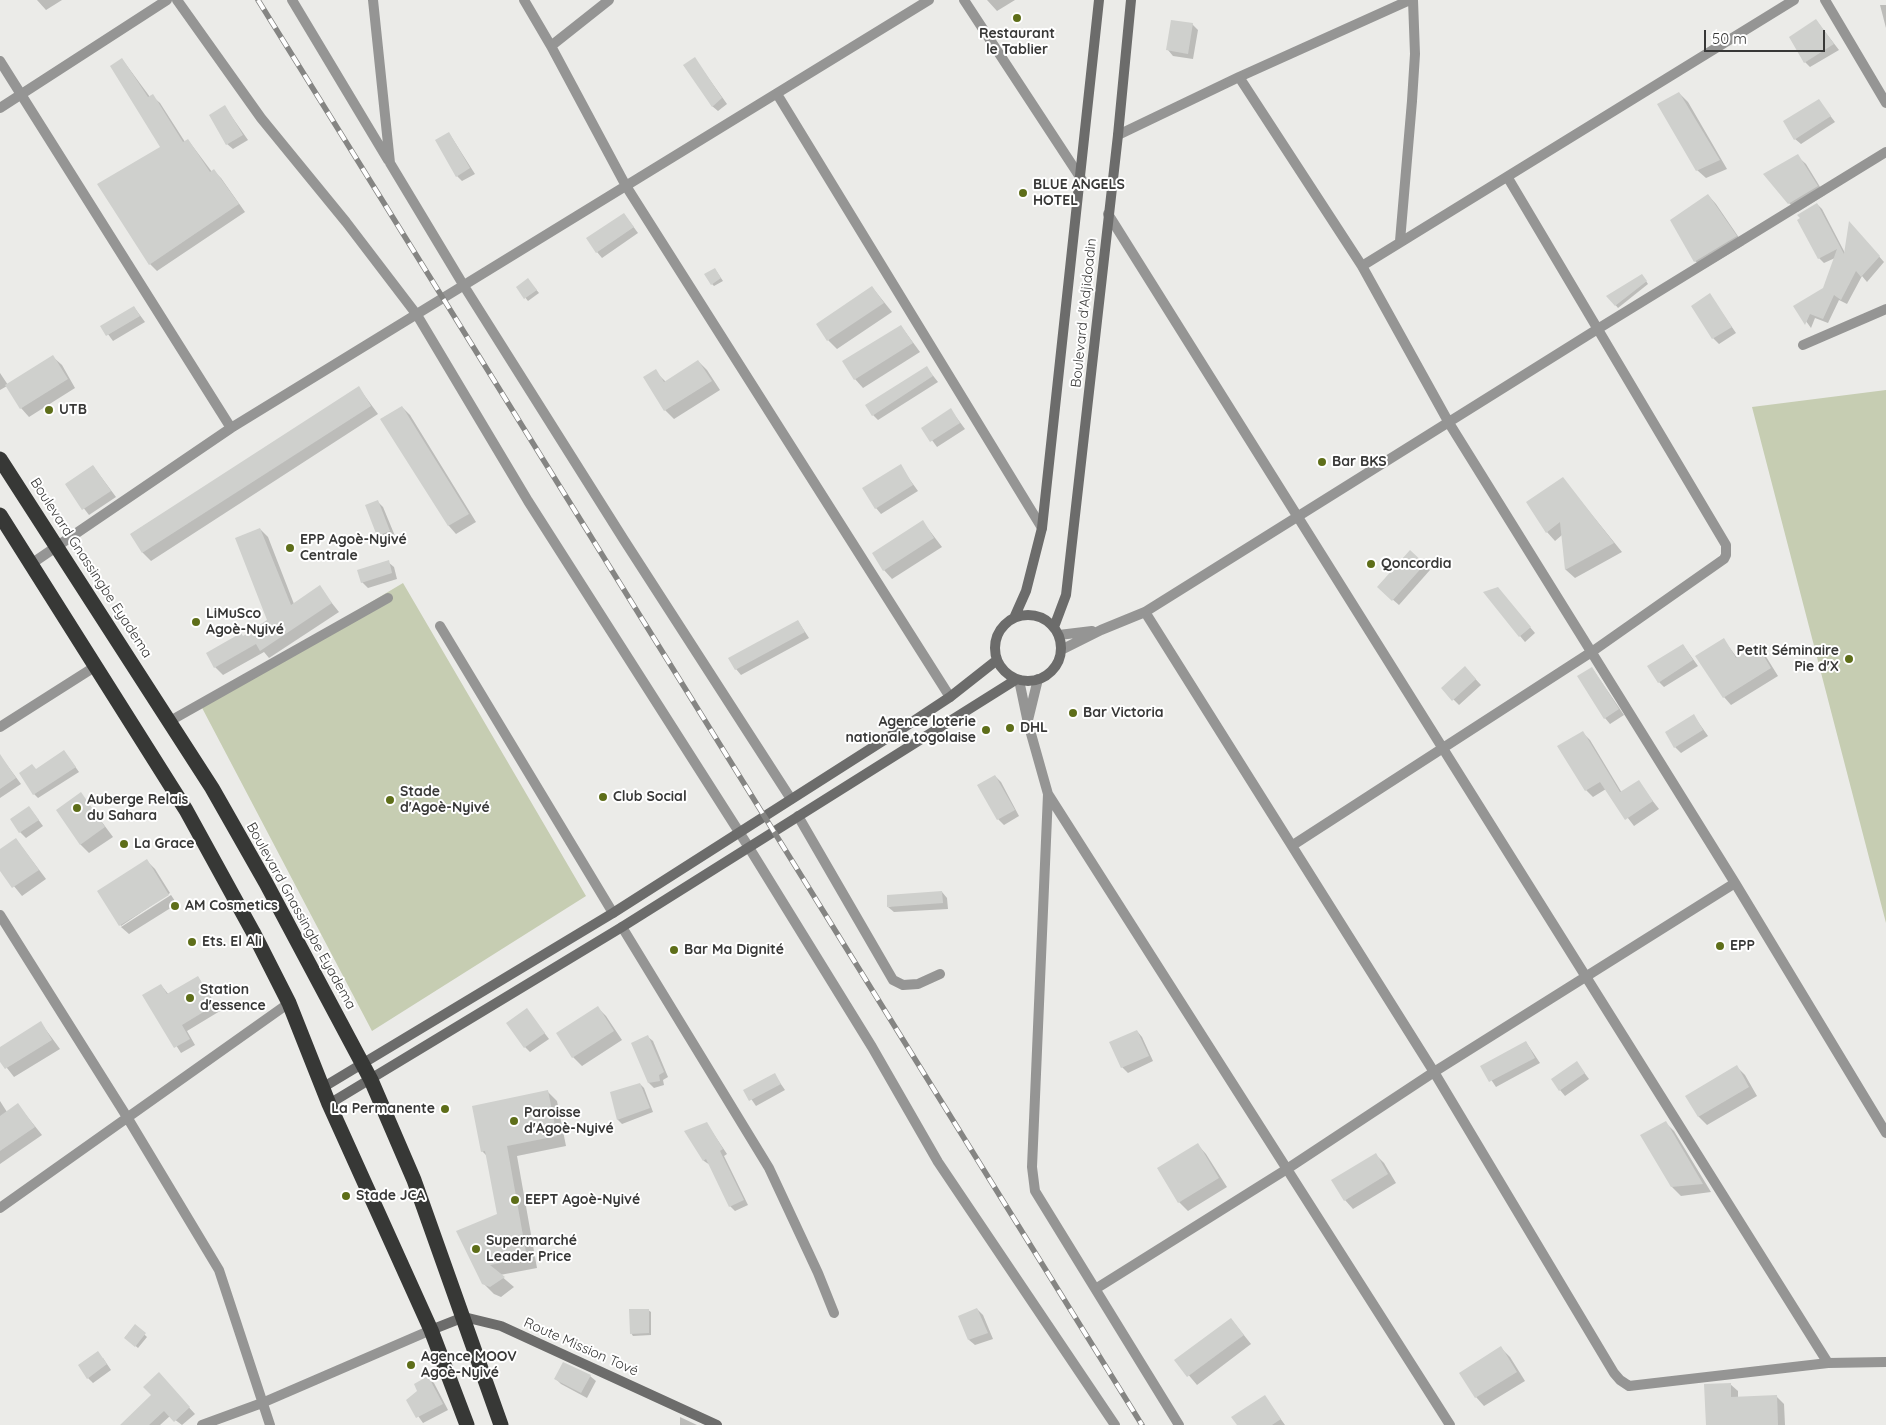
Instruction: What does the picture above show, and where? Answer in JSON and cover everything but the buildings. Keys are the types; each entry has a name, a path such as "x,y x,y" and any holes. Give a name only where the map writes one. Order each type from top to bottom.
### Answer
{"highway":[{"name":"Boulevard Gnassingbe Eyadema","path":"0,459 170,721 266,883 371,1080 414,1180 464,1316 501,1425"},
{"path":"0,516 186,810 289,1002 322,1088 431,1330 467,1425"}],"main road":[{"name":"Boulevard d'Adjidoadin","path":"1014,618 1026,591 1042,528 1082,180 1100,0"},
{"name":"Boulevard d'Adjidoadin","path":"1057,631 1066,595 1118,135 1131,0"},
{"path":"329,1104 622,927 748,846 1018,680 1038,679 1049,673 1057,662 1061,650 1057,631 1047,621 1031,614 1014,618 1001,628 995,643 997,660 1005,672 1018,680"},
{"path":"322,1088 613,913 950,697 997,660"},
{"path":"431,1330 464,1316"},
{"name":"Route Mission Tové","path":"464,1316 501,1326 717,1425"}],"street":[{"path":"0,108 167,0"},
{"path":"177,0 261,118 346,222 417,315 528,500 748,846 872,1047 938,1162 1115,1425"},
{"path":"292,0 464,286 624,540 791,799"},
{"path":"373,0 390,164"},
{"path":"524,0 551,46 626,186 950,697"},
{"path":"551,46 609,0"},
{"path":"31,564 56,544 231,428 929,0"},
{"path":"964,0 1082,180"},
{"path":"1118,135 1239,77 1412,0 1415,54 1400,241"},
{"path":"1362,266 1400,241 1508,178 1794,0"},
{"path":"1825,0 1886,103"},
{"path":"0,61 231,428"},
{"path":"1239,77 1362,266 1449,423 1593,651 1886,1134"},
{"path":"776,94 1042,528"},
{"path":"1061,650 1101,630 1145,612 1596,330 1886,152"},
{"path":"1293,845 1593,651 1724,559 1727,550 1508,178"},
{"path":"1108,214 1300,516 1828,1363"},
{"path":"1803,345 1886,309"},
{"path":"170,721 388,598"},
{"path":"1145,612 1434,1072 1609,1365 1620,1380 1630,1386 1828,1363 1886,1362"},
{"path":"440,626 613,913"},
{"path":"1057,631 1101,630"},
{"path":"0,727 96,666"},
{"path":"1028,723 1038,679"},
{"path":"1018,680 1048,794 1450,1425"},
{"path":"1048,794 1033,1180 1035,1190 1097,1288 1179,1425"},
{"path":"798,816 894,980 903,985 918,984 940,974"},
{"path":"1097,1288 1287,1169 1434,1072 1735,883"},
{"path":"0,915 127,1117 219,1270 270,1425"},
{"path":"622,927 769,1168 818,1273 834,1314"},
{"path":"0,1208 289,1002"},
{"path":"202,1425 262,1403 431,1330"}],"green space":[{"name":"Petit Séminaire Pie d'X","path":"1886,390 1886,923 1752,407"},
{"name":"Stade d'Agoè-Nyivé","path":"403,583 586,896 372,1031 200,704"}],"railway":[{"path":"258,0 1142,1425"}],"place":[{"name":"Restaurant le Tablier","path":"1017,18"},
{"name":"BLUE ANGELS HOTEL","path":"1023,193"},
{"name":"UTB","path":"49,410"},
{"name":"Bar BKS","path":"1322,462"},
{"name":"EPP Agoè-Nyivé Centrale","path":"290,548"},
{"name":"Qoncordia","path":"1371,564"},
{"name":"LiMuSco Agoè-Nyivé","path":"196,622"},
{"name":"Petit Séminaire Pie d'X","path":"1849,659"},
{"name":"Bar Victoria","path":"1073,713"},
{"name":"DHL","path":"1010,728"},
{"name":"Agence loterie nationale togolaise","path":"986,730"},
{"name":"Club Social","path":"603,797"},
{"name":"Stade d'Agoè-Nyivé","path":"390,800"},
{"name":"Auberge Relais du Sahara","path":"77,808"},
{"name":"La Grace","path":"124,844"},
{"name":"AM Cosmetics","path":"175,906"},
{"name":"Ets. El Ali","path":"192,942"},
{"name":"EPP","path":"1720,946"},
{"name":"Bar Ma Dignité","path":"674,950"},
{"name":"Station d'essence","path":"190,998"},
{"name":"La Permanente","path":"445,1109"},
{"name":"Paroisse d'Agoè-Nyivé","path":"514,1121"},
{"name":"Stade JCA","path":"346,1196"},
{"name":"EEPT Agoè-Nyivé","path":"515,1200"},
{"name":"Supermarché Leader Price","path":"476,1249"},
{"name":"Agence MOOV Agoè-Nyivé","path":"411,1365"}]}
